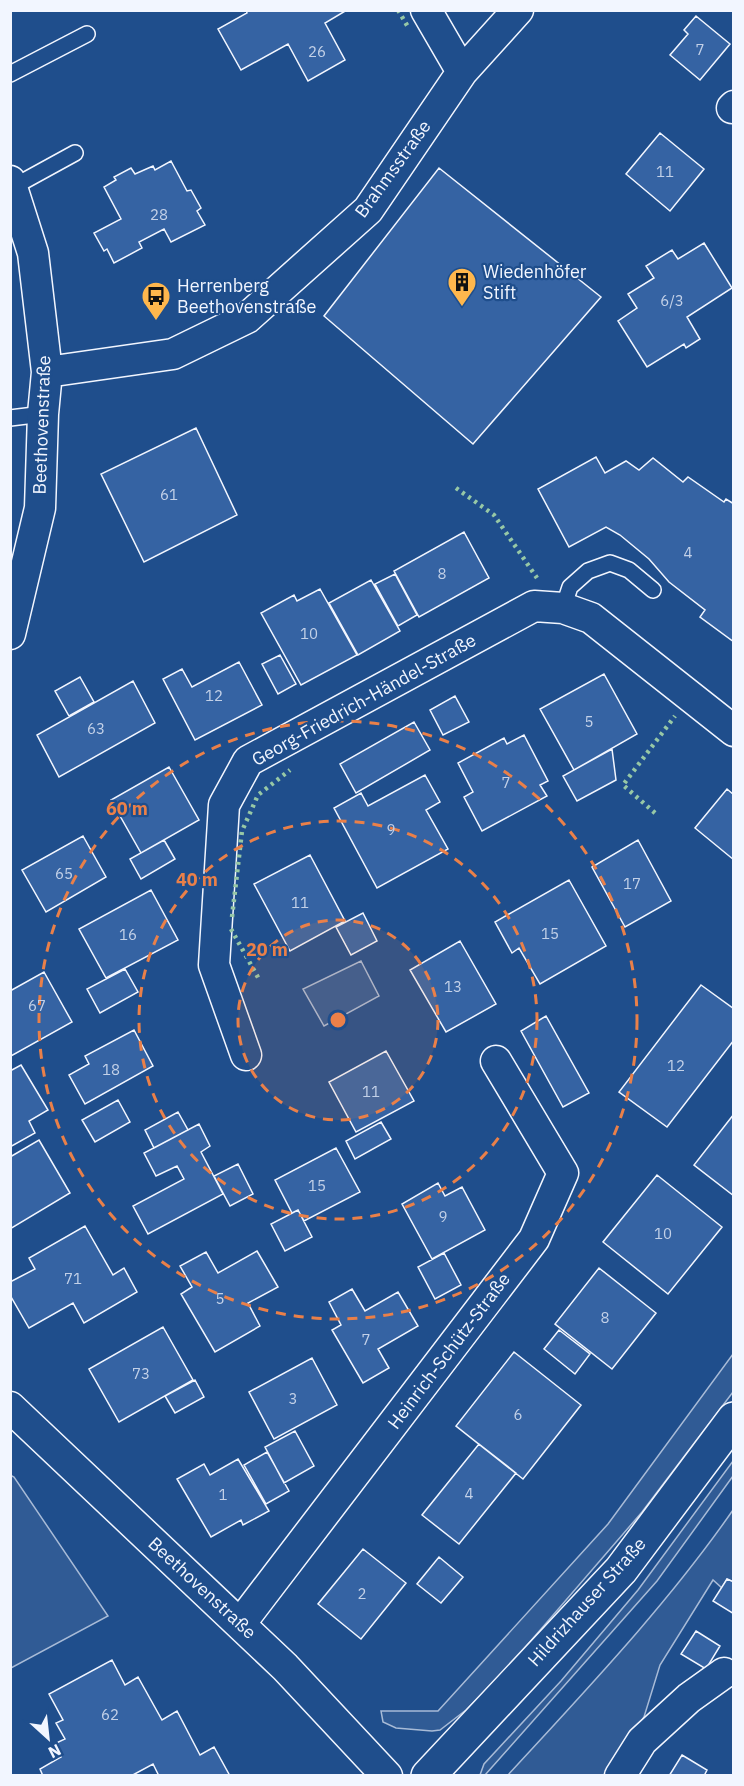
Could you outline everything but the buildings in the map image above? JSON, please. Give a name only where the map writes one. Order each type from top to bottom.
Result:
[{"type":"main road","name":"Hildrizhauser Straße","points":[[428,1776],[621,1570],[734,1419]]},
{"type":"street","points":[[426,10],[462,72]]},
{"type":"street","name":"Brahmsstraße","points":[[47,372],[172,354],[247,318],[368,210],[462,72],[518,10]]},
{"type":"street","name":"Beethovenstraße","points":[[10,634],[40,508],[43,414],[47,372],[33,252],[12,184]]},
{"type":"street","name":"Georg-Friedrich-Händel-Straße","points":[[246,1055],[214,965],[224,805],[248,761],[534,606],[563,608],[591,618],[734,731]]},
{"type":"street","name":"Heinrich-Schütz-Straße","points":[[240,1624],[534,1239],[563,1173],[496,1061]]},
{"type":"street","name":"Beethovenstraße","points":[[10,1407],[285,1667],[387,1776]]},
{"type":"street","points":[[620,1776],[642,1741],[689,1698],[724,1673]]},
{"type":"lane","points":[[10,74],[87,34]]},
{"type":"lane","points":[[12,184],[75,153]]},
{"type":"lane","points":[[10,418],[43,414]]},
{"type":"lane","points":[[563,608],[570,587],[588,571],[610,563],[629,570],[654,590]]},
{"type":"shaded area","points":[[361,961],[379,996],[324,1026],[303,989]]},
{"type":"shaded area","points":[[733,1354],[733,1392],[642,1512],[510,1665],[466,1710],[440,1730],[396,1728],[383,1722],[381,1711],[438,1711],[608,1524]]},
{"type":"shaded area","points":[[733,1461],[733,1476],[657,1581],[485,1775],[480,1775],[484,1764],[561,1681],[638,1590]]},
{"type":"shaded area","points":[[10,1475],[14,1477],[108,1616],[11,1668]]},
{"type":"shaded area","points":[[733,1510],[733,1582],[727,1579],[722,1588],[713,1580],[660,1665],[644,1717],[608,1775],[507,1776],[653,1613],[681,1580]]},
{"type":"hedge","points":[[398,10],[408,27]]},
{"type":"hedge","points":[[456,488],[494,515],[537,578]]},
{"type":"hedge","points":[[655,813],[623,785],[675,716]]},
{"type":"hedge","points":[[232,917],[242,831],[258,795],[290,770]]},
{"type":"hedge","points":[[231,929],[260,981]]},
{"type":"place","name":"Wiedenhöfer Stift","points":[[462,308]]},
{"type":"place","name":"Herrenberg Beethovenstraße","points":[[156,322]]}]
